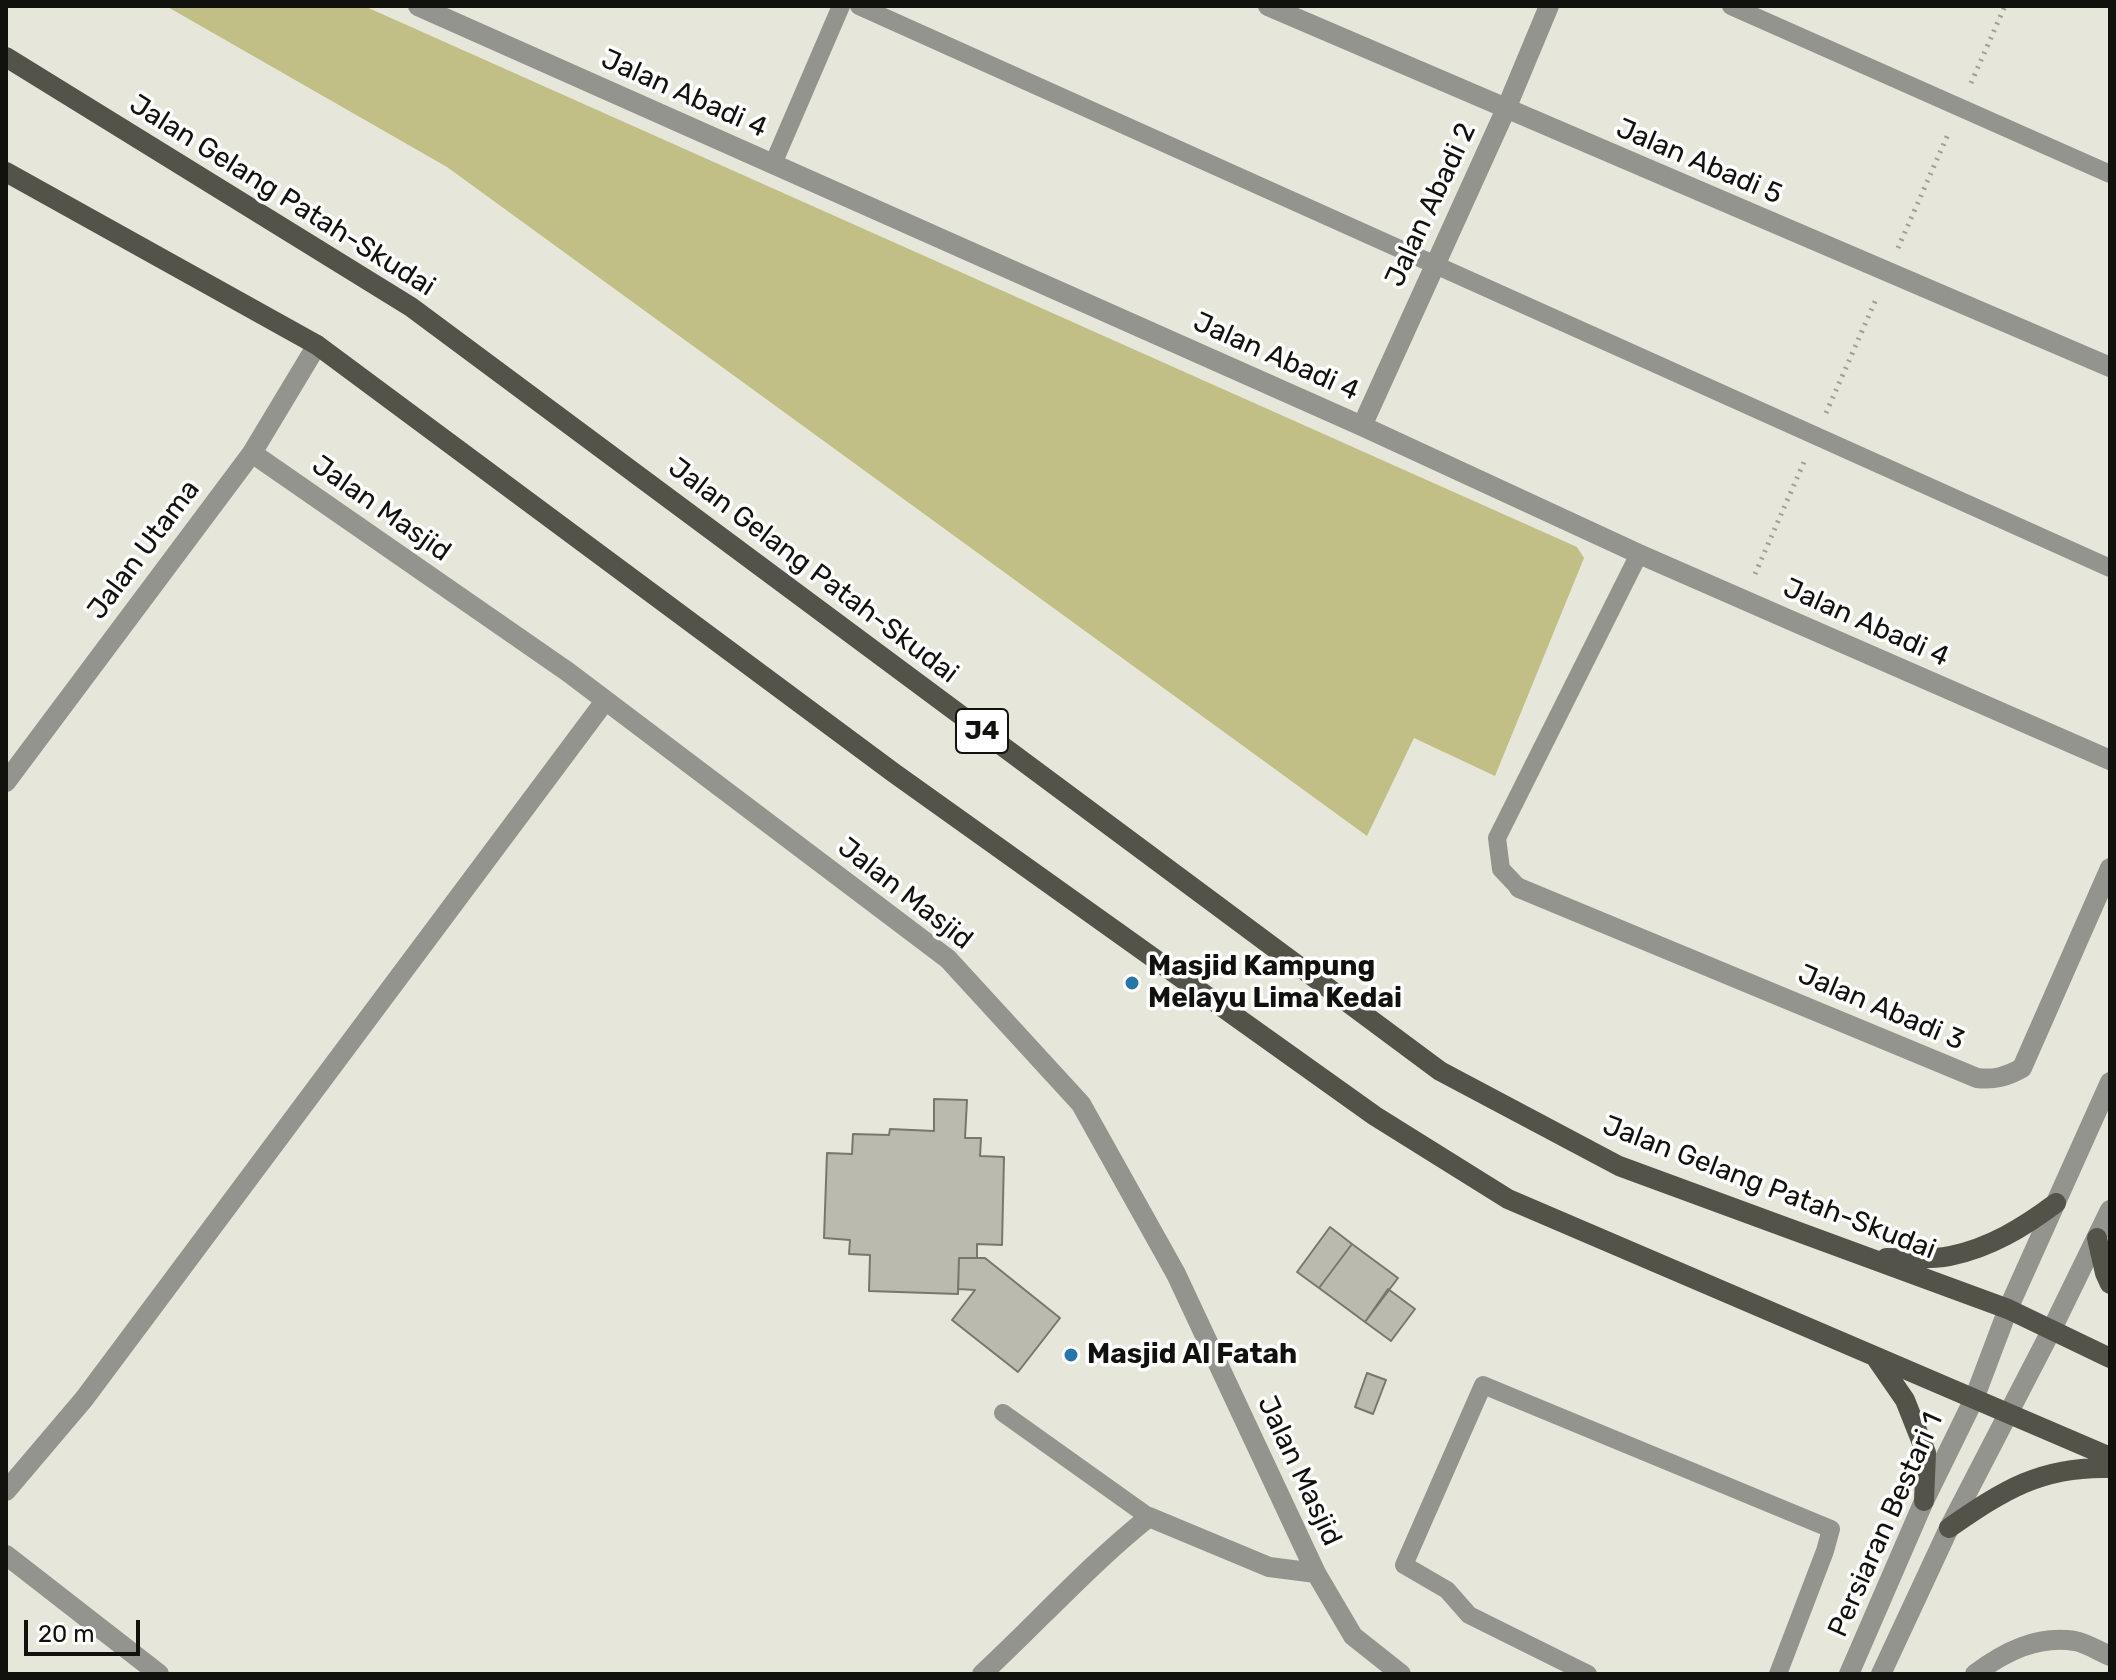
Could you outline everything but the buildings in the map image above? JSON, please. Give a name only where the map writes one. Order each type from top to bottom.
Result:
[{"type":"main road","name":"Jalan Gelang Patah-Skudai","points":[[6,57],[411,307],[1440,1071],[1619,1166],[2008,1309],[2110,1358]]},
{"type":"main road","points":[[6,172],[317,345],[894,773],[1375,1116],[1508,1199],[2110,1457]]},
{"type":"main road","points":[[1874,1258],[1947,1257],[1977,1248],[2022,1228],[2056,1203]]},
{"type":"main road","points":[[2097,1238],[2110,1284]]},
{"type":"main road","points":[[1874,1355],[1893,1381],[1915,1421],[1926,1453],[1924,1501]]},
{"type":"main road","points":[[1949,1528],[1992,1498],[2026,1482],[2053,1472],[2110,1468]]},
{"type":"street","name":"Jalan Abadi 4","points":[[418,6],[1362,426],[1639,554],[2110,760]]},
{"type":"street","name":"Jalan Abadi 5","points":[[1268,6],[2110,367]]},
{"type":"street","name":"Jalan Abadi 2","points":[[1362,426],[1506,109],[1549,6]]},
{"type":"street","name":"Jalan Utama","points":[[6,782],[252,453],[317,345]]},
{"type":"street","name":"Jalan Masjid","points":[[252,453],[605,701],[948,959],[1081,1104],[1176,1274],[1316,1573],[1353,1636],[1401,1674]]},
{"type":"street","points":[[6,1491],[84,1399],[605,701]]},
{"type":"street","name":"Jalan Abadi 3","points":[[1519,888],[1977,1078],[1990,1080],[2022,1068],[2110,868]]},
{"type":"street","name":"Persiaran Bestari 1","points":[[1849,1674],[1924,1501],[1974,1399],[2008,1309],[2110,1082]]},
{"type":"street","name":"Persiaran Bestari 1","points":[[1881,1674],[1949,1528],[2011,1413],[2110,1210]]},
{"type":"street","points":[[982,1674],[1105,1552],[1149,1517],[1269,1567],[1316,1573]]},
{"type":"street","points":[[6,1555],[159,1674]]},
{"type":"street","points":[[1975,1674],[1999,1655],[2032,1642],[2076,1641],[2110,1656]]},
{"type":"lane","points":[[773,164],[841,6]]},
{"type":"lane","points":[[859,6],[2110,568]]},
{"type":"lane","points":[[1731,6],[2110,174]]},
{"type":"lane","points":[[1519,888],[1501,869],[1497,838],[1639,554]]},
{"type":"lane","points":[[1588,1674],[1469,1615],[1447,1590],[1404,1565],[1483,1385],[1831,1529],[1778,1674]]},
{"type":"lane","points":[[1003,1413],[1149,1517]]},
{"type":"path","points":[[1743,600],[2005,6]]},
{"type":"shaded area","points":[[166,6],[364,6],[1577,547],[1584,558],[1495,776],[1414,738],[1367,836],[447,167]]},
{"type":"place","name":"Masjid Kampung Melayu Lima Kedai","points":[[1132,983]]},
{"type":"place","name":"Masjid Al Fatah","points":[[1071,1355]]}]
